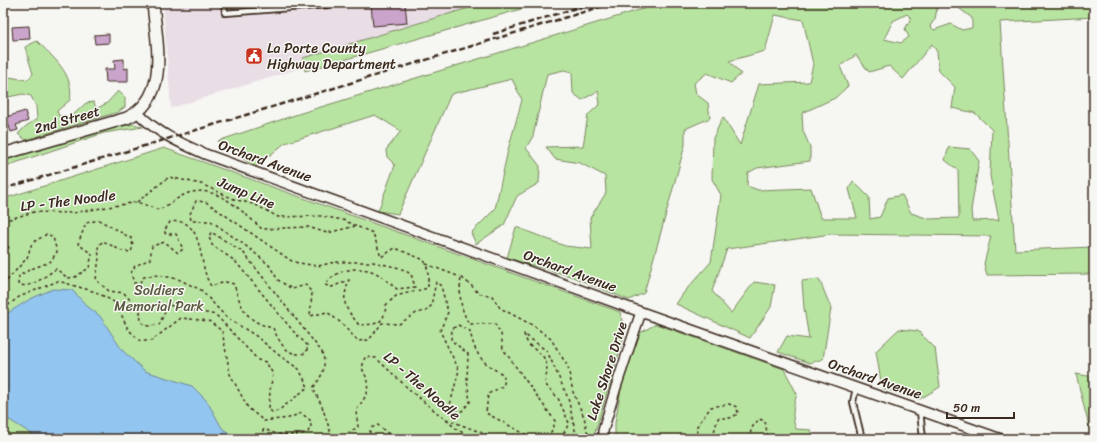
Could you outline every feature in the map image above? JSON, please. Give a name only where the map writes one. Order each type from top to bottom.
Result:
[{"type":"street","points":[[138,113],[152,96],[158,73],[153,3]]},
{"type":"street","name":"2nd Street","points":[[3,154],[127,118],[138,113]]},
{"type":"street","name":"Orchard Avenue","points":[[138,113],[150,126],[163,135],[205,154],[641,312],[920,409],[1001,439]]},
{"type":"street","name":"Lake Shore Drive","points":[[603,439],[603,431],[616,387],[641,312]]},
{"type":"lane","points":[[224,3],[225,13],[328,5],[328,3]]},
{"type":"lane","points":[[856,387],[853,402],[862,439]]},
{"type":"lane","points":[[920,409],[924,439]]},
{"type":"path","name":"Jump Line","points":[[137,202],[169,177],[201,184],[234,199],[256,205],[278,217],[322,216],[343,220],[356,226]]},
{"type":"path","name":"LP - The Noodle","points":[[3,221],[34,212],[73,213],[137,202],[159,210],[191,192],[204,191],[215,193],[241,211],[262,229],[308,227],[326,233],[356,226]]},
{"type":"path","name":"LP - The Noodle","points":[[426,264],[428,270],[428,288],[396,296],[386,305],[385,317],[378,324],[359,325],[347,310],[343,298],[349,280],[332,287],[325,285],[329,278],[342,272],[360,268],[377,273],[397,289],[416,287],[411,274],[400,268],[373,262],[336,262],[318,266],[293,262],[206,202],[196,202],[190,214],[191,221],[210,221],[250,249],[268,265],[278,280],[292,289],[306,285],[312,293],[310,316],[327,312],[340,322],[358,341],[369,340],[382,323],[399,324],[418,312],[425,312],[431,306],[436,282],[441,286],[448,312],[440,331],[459,370],[450,404],[454,410],[462,411],[470,402],[467,380],[468,354],[452,340],[452,329],[458,325],[470,331],[474,350],[491,368],[503,374],[506,380],[503,386],[488,394],[486,413],[534,439],[548,436],[553,429],[555,421],[503,349],[501,334],[495,324],[469,324],[463,312],[459,294],[461,277]]},
{"type":"path","name":"LP - The Noodle","points":[[3,285],[27,258],[32,243],[47,234],[54,237],[58,252],[50,262],[31,269],[19,276],[18,284],[23,286],[29,285],[56,269],[68,278],[75,277],[89,268],[92,254],[78,244],[86,223],[99,220],[113,226],[131,238],[133,246],[131,252],[122,251],[103,241],[98,246],[99,258],[96,280],[109,291],[124,293],[140,311],[141,322],[148,326],[158,325],[168,305],[216,315],[258,360],[266,362],[273,374],[269,409],[272,412],[278,410],[308,387],[299,369],[280,356],[256,336],[226,317],[201,290],[178,279],[158,275],[144,277],[140,282],[134,283],[131,273],[135,266],[150,259],[152,246],[165,242],[178,253],[183,249],[176,234],[166,234],[164,231],[170,222],[177,220],[187,223],[196,233],[206,275],[211,286],[226,282],[234,284],[244,312],[262,325],[273,328],[286,350],[297,355],[306,354],[308,346],[294,332],[235,261],[212,245],[209,237],[211,232],[242,252],[322,352],[325,363],[323,374],[313,388],[322,406],[331,434],[340,438],[358,427],[356,411],[367,394],[368,381],[362,368],[364,357],[376,358],[412,392],[458,430],[475,439],[492,436]]},
{"type":"path","points":[[356,226],[373,233],[381,257],[395,248],[424,260],[426,264],[461,277],[478,293],[492,296],[500,308],[534,326],[551,339],[568,367],[572,392],[584,417],[589,439]]},
{"type":"path","points":[[3,242],[9,248],[3,259]]},
{"type":"path","points":[[3,309],[19,297],[58,281],[96,292],[116,303],[128,329],[140,341],[151,341],[181,318],[210,321],[222,331],[230,374],[248,408],[264,421],[289,418],[301,414],[310,420],[311,426],[308,432],[297,435],[281,436],[264,429],[260,439]]},
{"type":"path","points":[[561,439],[568,423],[558,398],[545,384],[547,369],[545,358],[527,342],[524,334],[547,351],[568,398],[577,439]]},
{"type":"path","points":[[697,439],[697,426],[711,407],[729,404],[737,407],[738,414],[730,418],[718,418],[712,439]]},
{"type":"path","points":[[444,419],[498,439]]},
{"type":"path","points":[[748,439],[753,426],[759,419],[765,421],[768,439]]},
{"type":"path","points":[[368,439],[371,428],[378,425],[391,436],[408,439]]},
{"type":"shaded area","name":"La Porte County Highway Department","points":[[163,3],[512,3],[171,108]]},
{"type":"green space","points":[[485,3],[542,3],[305,71],[303,58]]},
{"type":"green space","points":[[662,3],[938,3],[935,19],[930,26],[934,30],[951,24],[962,30],[972,28],[972,18],[952,3],[1094,3],[1094,17],[1000,22],[1015,250],[1094,247],[1094,274],[987,275],[984,264],[991,236],[831,234],[727,249],[712,291],[731,313],[754,282],[775,285],[771,307],[750,338],[676,304],[685,291],[711,262],[721,195],[712,179],[713,138],[723,117],[740,145],[759,84],[809,82],[813,64],[803,20],[775,15],[765,51],[729,61],[741,74],[731,83],[707,73],[694,83],[696,94],[708,103],[710,118],[685,129],[685,145],[644,293],[629,300],[570,276],[507,258],[516,227],[565,246],[592,249],[590,218],[606,193],[605,176],[580,163],[555,159],[546,147],[583,146],[588,115],[600,104],[598,91],[582,100],[573,93],[572,72],[564,70],[547,74],[533,136],[526,148],[540,166],[539,183],[517,196],[504,225],[476,244],[471,233],[495,209],[508,150],[522,100],[512,79],[451,94],[398,214],[378,211],[395,165],[387,157],[386,150],[401,131],[375,115],[285,143],[255,167],[218,141],[298,114]],"holes":[[[907,14],[911,18],[905,29],[909,37],[901,43],[884,39],[893,21]],[[932,44],[937,52],[939,71],[955,87],[952,108],[975,113],[992,130],[990,176],[999,220],[972,221],[971,210],[979,161],[970,149],[949,147],[945,160],[958,170],[959,218],[929,219],[911,213],[902,195],[888,198],[880,217],[870,219],[869,197],[853,181],[849,189],[857,218],[821,218],[811,188],[758,190],[747,186],[748,173],[757,168],[810,161],[810,147],[803,131],[802,113],[835,98],[848,86],[840,66],[856,55],[869,72],[889,66],[903,79]]]},
{"type":"green space","points":[[37,41],[56,60],[69,82],[71,91],[70,100],[57,111],[59,116],[72,116],[86,103],[94,102],[96,109],[107,103],[118,91],[125,97],[125,107],[118,112],[26,140],[18,134],[26,126],[37,119],[36,106],[31,96],[23,94],[3,98],[3,76],[27,80],[33,74],[25,47]]},
{"type":"green space","points":[[134,124],[143,127],[104,133],[3,167],[3,159],[105,129]]},
{"type":"green space","name":"Soldiers Memorial Park","points":[[164,148],[620,312],[625,333],[593,439],[3,439],[3,199]]},
{"type":"green space","points":[[819,279],[831,308],[823,359],[810,363],[778,352],[787,336],[809,339],[804,308],[802,281]]},
{"type":"green space","points":[[656,324],[784,369],[797,394],[793,412],[793,420],[796,429],[811,430],[813,435],[811,439],[615,439],[615,423],[624,372],[640,333]]},
{"type":"green space","points":[[899,329],[918,331],[935,348],[940,387],[920,399],[882,388],[876,351]]},
{"type":"green space","points":[[1076,374],[1094,377],[1094,439],[1092,439]]},
{"type":"water","points":[[53,289],[72,290],[87,306],[100,316],[122,350],[145,371],[192,386],[207,401],[222,428],[237,439],[40,439],[3,416],[3,316],[30,299]]},
{"type":"building","points":[[371,3],[405,3],[407,23],[373,26]]},
{"type":"building","points":[[29,26],[30,39],[13,40],[12,27]]},
{"type":"building","points":[[109,34],[109,43],[95,44],[94,35]]},
{"type":"building","points":[[124,59],[124,69],[128,68],[128,82],[106,82],[105,69],[115,69],[114,60]]},
{"type":"building","points":[[25,111],[28,121],[16,125],[18,130],[11,132],[6,117]]},
{"type":"railway","points":[[493,34],[592,3]]},
{"type":"railway","points":[[3,189],[613,3]]},
{"type":"place","name":"La Porte County Highway Department","points":[[254,56]]}]
